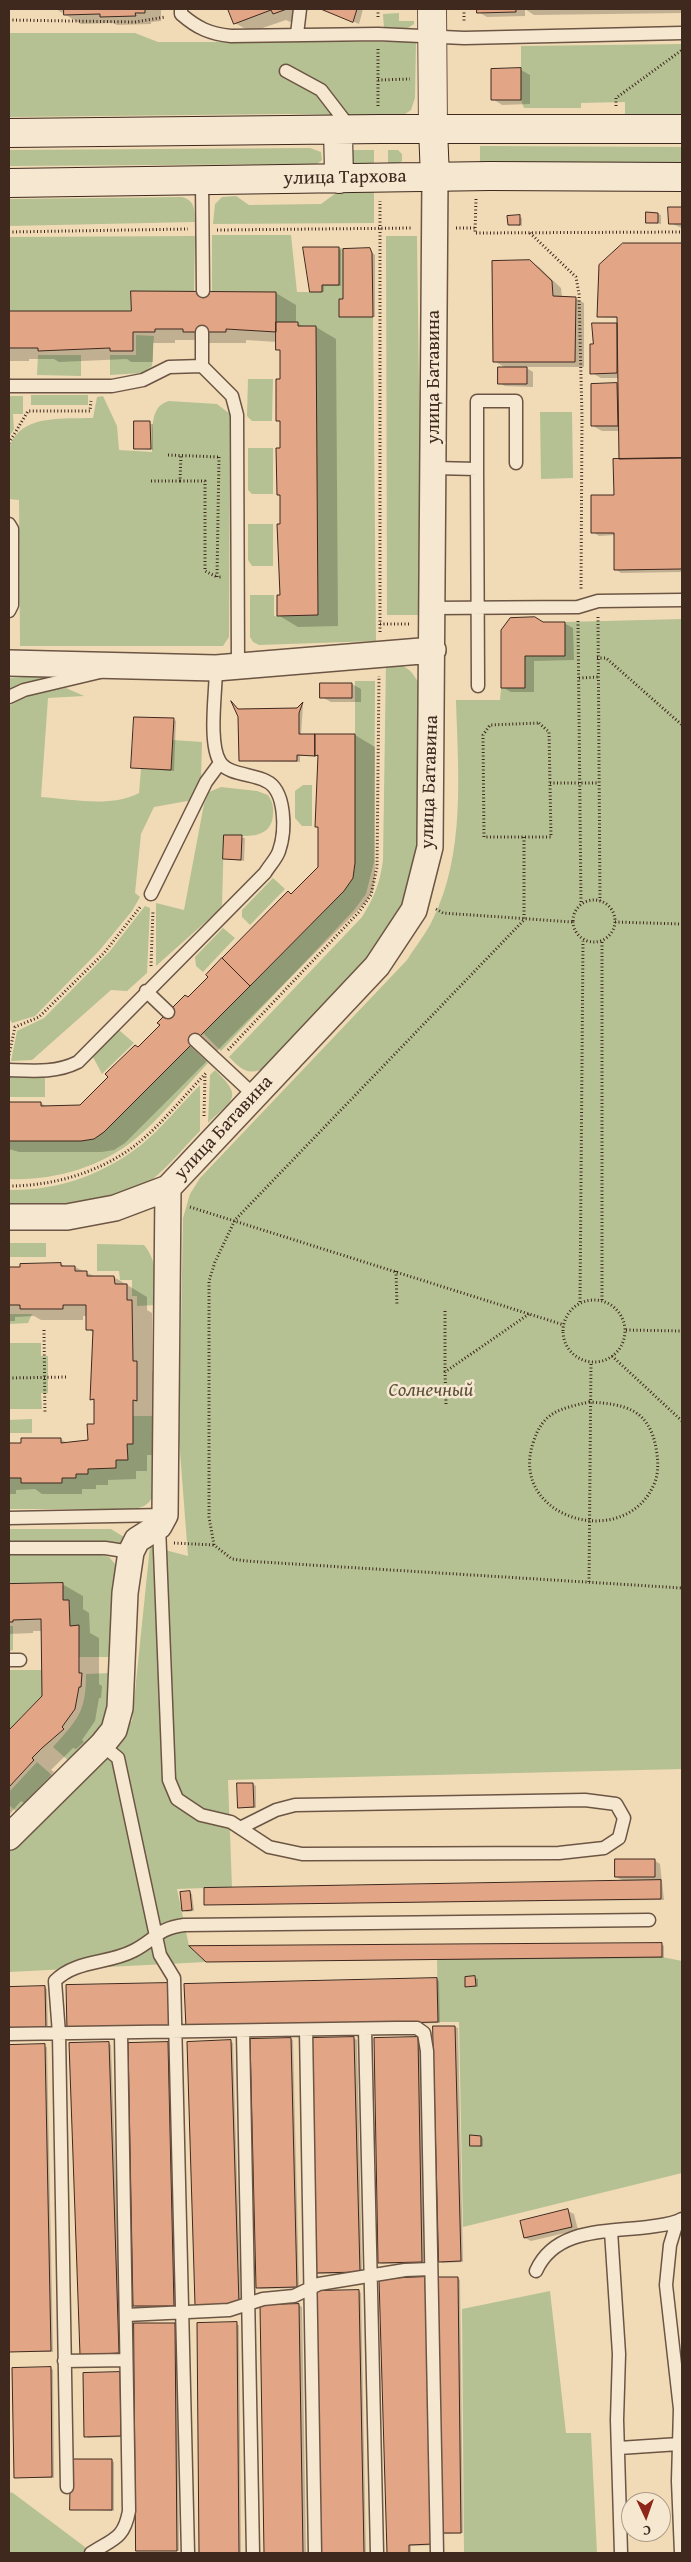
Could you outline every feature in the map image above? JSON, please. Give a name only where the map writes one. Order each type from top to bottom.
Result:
[{"type":"main road","points":[[432,9],[435,177]]},
{"type":"main road","points":[[338,179],[344,129]]},
{"type":"main road","points":[[9,133],[344,129],[682,129]]},
{"type":"main road","name":"улица Тархова","points":[[9,182],[435,177],[682,177]]},
{"type":"street","name":"улица Батавина","points":[[9,1217],[67,1217],[115,1208],[168,1188],[377,966],[414,910],[430,848],[435,177]]},
{"type":"street","points":[[9,663],[227,667],[432,650]]},
{"type":"street","points":[[9,1837],[102,1745],[114,1730],[120,1708],[125,1593],[131,1552],[137,1540],[161,1528],[168,1188]]},
{"type":"lane","points":[[181,9],[181,14],[193,24],[212,34],[231,36],[378,34],[464,38],[682,33]]},
{"type":"lane","points":[[297,34],[300,9]]},
{"type":"lane","points":[[286,70],[321,90],[344,129]]},
{"type":"lane","points":[[202,180],[203,291]]},
{"type":"lane","points":[[9,1070],[42,1072],[63,1070],[78,1062],[148,989],[265,873],[279,851],[283,819],[281,800],[276,787],[266,780],[226,768],[220,762],[214,745],[227,667],[237,458],[236,414],[232,396],[202,366],[202,332]]},
{"type":"lane","points":[[9,386],[112,386],[143,380],[169,367],[202,366]]},
{"type":"lane","points":[[478,686],[477,401],[516,401],[516,463]]},
{"type":"lane","points":[[434,468],[477,469]]},
{"type":"lane","points":[[9,524],[12,529],[12,605],[9,612]]},
{"type":"lane","points":[[433,608],[578,607],[598,601],[682,600]]},
{"type":"lane","points":[[9,698],[24,690],[92,675],[124,664]]},
{"type":"lane","points":[[151,894],[206,782],[220,762]]},
{"type":"lane","points":[[148,989],[168,1012]]},
{"type":"lane","points":[[195,1040],[255,1096]]},
{"type":"lane","points":[[9,1518],[161,1528],[169,1780],[177,1799],[201,1815],[231,1822],[240,1828],[269,1847],[302,1854],[559,1853],[604,1848],[618,1838],[624,1818],[616,1804],[586,1800],[295,1805],[276,1810],[240,1828]]},
{"type":"lane","points":[[9,1548],[105,1548],[131,1552]]},
{"type":"lane","points":[[102,1745],[118,1758],[123,1774],[160,1955],[174,1978],[188,2553]]},
{"type":"lane","points":[[67,2487],[58,2034],[55,1981],[65,1972],[132,1951],[167,1927],[184,1925],[649,1920]]},
{"type":"lane","points":[[9,2034],[175,2034],[416,2028],[424,2033],[427,2051],[437,2553]]},
{"type":"lane","points":[[364,2029],[377,2553]]},
{"type":"lane","points":[[306,2030],[315,2553]]},
{"type":"lane","points":[[243,2032],[253,2553]]},
{"type":"lane","points":[[90,2553],[118,2537],[126,2527],[129,2511],[121,2034]]},
{"type":"lane","points":[[536,2271],[539,2264],[558,2243],[580,2235],[680,2221]]},
{"type":"lane","points":[[680,2221],[670,2245],[666,2285],[677,2368],[680,2409],[678,2481],[681,2553]]},
{"type":"lane","points":[[611,2231],[619,2354],[621,2553]]},
{"type":"lane","points":[[126,2315],[229,2310],[264,2298],[294,2296],[319,2284],[405,2270],[431,2269]]},
{"type":"lane","points":[[64,2361],[126,2360]]},
{"type":"lane","points":[[619,2448],[679,2444]]},
{"type":"path","points":[[378,9],[379,112]]},
{"type":"path","points":[[464,9],[464,38]]},
{"type":"path","points":[[9,20],[101,22],[148,20]]},
{"type":"path","points":[[616,112],[616,98],[682,50]]},
{"type":"path","points":[[9,1186],[74,1177],[109,1162],[138,1144],[359,912],[371,895],[377,867],[380,624],[380,192]]},
{"type":"path","points":[[476,195],[475,233],[682,232]]},
{"type":"path","points":[[380,228],[422,228]]},
{"type":"path","points":[[448,228],[475,228]]},
{"type":"path","points":[[530,232],[576,277],[580,294],[582,580],[578,607],[578,678],[581,903]]},
{"type":"path","points":[[9,443],[28,411],[90,411],[93,386]]},
{"type":"path","points":[[168,455],[237,458]]},
{"type":"path","points":[[180,481],[181,455]]},
{"type":"path","points":[[151,481],[205,481],[205,571],[217,577]]},
{"type":"path","points":[[598,601],[600,901]]},
{"type":"path","points":[[380,624],[412,624]]},
{"type":"path","points":[[598,658],[606,658],[682,725]]},
{"type":"path","points":[[578,678],[598,676]]},
{"type":"path","points":[[539,723],[545,726],[549,732],[550,783],[551,837],[484,837],[483,736],[490,724],[539,723]]},
{"type":"path","points":[[550,783],[599,783]]},
{"type":"path","points":[[214,1545],[209,1517],[209,1281],[215,1262],[235,1220],[524,920],[524,837]]},
{"type":"path","points":[[148,989],[153,915],[151,894]]},
{"type":"path","points":[[9,1055],[15,1027],[39,1017],[104,953],[151,894]]},
{"type":"path","points":[[418,895],[443,913],[573,922]]},
{"type":"path","points":[[580,1302],[583,940],[576,932],[573,922],[576,910],[581,903],[590,900],[600,901],[612,910],[615,922],[612,933],[602,942],[583,940]]},
{"type":"path","points":[[615,922],[682,924]]},
{"type":"path","points":[[602,942],[602,1300]]},
{"type":"path","points":[[168,1188],[186,1206],[564,1325]]},
{"type":"path","points":[[396,1271],[397,1306]]},
{"type":"path","points":[[602,1300],[616,1308],[621,1314],[626,1330],[622,1345],[612,1356],[604,1361],[591,1362],[577,1357],[570,1350],[563,1334],[564,1325],[571,1310],[580,1302],[602,1300]]},
{"type":"path","points":[[445,1311],[446,1404]]},
{"type":"path","points":[[445,1372],[529,1314]]},
{"type":"path","points":[[44,1330],[45,1414]]},
{"type":"path","points":[[626,1330],[682,1331]]},
{"type":"path","points":[[612,1356],[682,1421]]},
{"type":"path","points":[[588,1582],[591,1362]]},
{"type":"path","points":[[9,1378],[68,1377]]},
{"type":"path","points":[[590,1402],[618,1404],[640,1415],[654,1436],[658,1460],[656,1479],[650,1492],[639,1505],[619,1518],[589,1521],[570,1518],[549,1504],[534,1486],[529,1455],[536,1434],[550,1414],[590,1402]]},
{"type":"path","points":[[161,1528],[214,1545],[232,1559],[246,1561],[682,1588]]},
{"type":"green space","points":[[399,13],[399,21],[414,21],[414,24],[408,28],[384,29],[383,14]]},
{"type":"green space","points":[[9,33],[135,33],[158,42],[416,42],[415,98],[411,110],[402,116],[287,114],[9,117]]},
{"type":"green space","points":[[682,44],[682,114],[625,114],[625,102],[581,103],[581,108],[524,108],[521,100],[521,46]]},
{"type":"green space","points":[[480,146],[682,147],[682,164],[480,164]]},
{"type":"green space","points":[[310,148],[321,152],[322,160],[317,164],[9,166],[9,150]]},
{"type":"green space","points":[[348,150],[374,150],[374,165],[350,165]]},
{"type":"green space","points":[[388,150],[398,150],[402,154],[402,161],[398,164],[388,165]]},
{"type":"green space","points":[[374,192],[374,223],[213,224],[215,204],[222,197],[236,196],[249,205],[321,204],[336,193]]},
{"type":"green space","points":[[182,197],[192,204],[195,222],[9,226],[9,199]]},
{"type":"green space","points":[[212,235],[291,235],[297,292],[322,292],[322,285],[339,285],[339,247],[343,249],[343,299],[373,317],[376,641],[259,645],[253,642],[250,637],[250,595],[274,595],[274,616],[318,615],[316,326],[298,326],[297,322],[276,322],[276,292],[212,292]]},
{"type":"green space","points":[[195,236],[194,291],[131,291],[131,311],[9,311],[9,237]]},
{"type":"green space","points":[[386,236],[417,236],[422,615],[387,615]]},
{"type":"green space","points":[[136,335],[154,336],[152,366],[143,373],[110,375],[110,355],[136,355]]},
{"type":"green space","points":[[38,355],[81,355],[81,376],[37,375]]},
{"type":"green space","points":[[248,379],[273,379],[272,421],[252,421],[247,416]]},
{"type":"green space","points":[[31,395],[88,395],[88,405],[31,405]]},
{"type":"green space","points":[[9,396],[23,396],[23,414],[13,414],[14,429],[9,437]]},
{"type":"green space","points":[[103,396],[117,426],[119,450],[152,452],[152,429],[155,415],[162,404],[169,401],[217,404],[230,414],[229,637],[223,646],[20,646],[19,500],[9,499],[7,466],[9,449],[14,437],[22,429],[32,424],[44,420],[93,418],[97,397]]},
{"type":"green space","points":[[540,412],[572,412],[573,478],[541,479]]},
{"type":"green space","points":[[248,448],[273,448],[273,494],[252,494],[248,490]]},
{"type":"green space","points":[[248,524],[273,524],[273,566],[252,566],[248,560]]},
{"type":"green space","name":"Солнечный","points":[[682,619],[682,1769],[228,1780],[232,1887],[177,1889],[189,1946],[206,1962],[9,1972],[9,1844],[132,1721],[150,1546],[188,1556],[179,1439],[183,1218],[190,1194],[200,1178],[407,960],[432,921],[443,895],[455,841],[458,812],[456,700],[500,700],[501,688],[525,688],[525,656],[565,656],[565,622]]},
{"type":"green space","points":[[386,662],[405,667],[418,682],[418,832],[414,861],[403,904],[367,959],[268,1067],[261,1070],[246,1071],[229,1057],[362,917],[376,890],[383,860]]},
{"type":"green space","points":[[71,674],[9,691],[9,678]]},
{"type":"green space","points":[[355,681],[375,681],[374,862],[366,894],[354,910],[221,1051],[203,1033],[344,891],[353,878],[355,863]]},
{"type":"green space","points":[[66,688],[84,696],[48,698],[41,797],[78,801],[104,801],[128,798],[139,793],[141,769],[171,770],[173,740],[202,742],[201,779],[193,800],[154,807],[141,834],[135,893],[140,897],[132,911],[99,951],[35,1016],[12,1023],[9,1018],[9,706],[28,693]]},
{"type":"green space","points":[[303,785],[312,785],[312,826],[302,826],[295,818],[295,791]]},
{"type":"green space","points":[[221,787],[257,791],[268,795],[273,806],[271,823],[268,829],[255,835],[224,835],[222,905],[219,910],[156,966],[156,903],[184,910],[204,804],[209,792]]},
{"type":"green space","points":[[273,878],[285,889],[250,925],[242,917],[242,910]]},
{"type":"green space","points":[[145,906],[150,908],[147,973],[127,991],[111,990],[32,1060],[11,1061],[17,1031],[44,1018],[110,951]]},
{"type":"green space","points":[[223,928],[235,938],[203,972],[196,966],[195,957]]},
{"type":"green space","points":[[119,1030],[134,1043],[102,1074],[93,1057]]},
{"type":"green space","points":[[190,1046],[208,1063],[163,1113],[134,1140],[106,1158],[74,1171],[42,1178],[9,1179],[9,1141],[81,1141]]},
{"type":"green space","points":[[215,1070],[230,1087],[232,1098],[224,1109],[208,1123],[210,1075]]},
{"type":"green space","points":[[9,1077],[45,1077],[45,1097],[9,1097]]},
{"type":"green space","points":[[200,1085],[200,1131],[160,1173],[139,1188],[104,1201],[85,1205],[9,1211],[9,1190],[27,1190],[61,1184],[95,1173],[126,1156],[156,1131]]},
{"type":"green space","points":[[10,1243],[46,1243],[46,1257],[10,1257]]},
{"type":"green space","points":[[97,1244],[144,1245],[149,1252],[154,1266],[156,1305],[137,1306],[137,1296],[132,1296],[132,1280],[120,1280],[119,1271],[97,1271]]},
{"type":"green space","points":[[9,1314],[32,1314],[28,1323],[9,1324]]},
{"type":"green space","points":[[9,1343],[41,1343],[41,1356],[48,1356],[48,1393],[41,1393],[42,1409],[9,1409]]},
{"type":"green space","points":[[133,1416],[154,1416],[154,1483],[151,1499],[147,1504],[140,1508],[131,1509],[9,1509],[9,1478],[21,1478],[21,1483],[62,1483],[62,1478],[76,1478],[76,1474],[88,1474],[88,1469],[116,1468],[116,1460],[127,1460],[127,1444],[133,1444]]},
{"type":"green space","points":[[32,1419],[32,1433],[9,1433],[9,1420]]},
{"type":"green space","points":[[9,1529],[111,1529],[124,1537],[124,1541],[120,1545],[9,1543]]},
{"type":"green space","points":[[97,1554],[109,1557],[116,1565],[112,1587],[112,1657],[79,1657],[79,1626],[70,1626],[69,1600],[63,1600],[62,1583],[9,1584],[9,1555]]},
{"type":"green space","points":[[9,1626],[13,1626],[13,1650],[9,1651]]},
{"type":"green space","points":[[9,1670],[42,1670],[42,1696],[9,1730]]},
{"type":"green space","points":[[111,1673],[109,1719],[71,1763],[53,1747],[79,1714],[86,1687],[86,1674]]},
{"type":"green space","points":[[37,1762],[54,1777],[19,1814],[9,1805],[9,1792]]},
{"type":"green space","points":[[662,1957],[682,1961],[682,2173],[463,2227],[459,2022],[438,2022],[437,1958]]},
{"type":"green space","points":[[550,2291],[566,2433],[591,2433],[597,2553],[464,2553],[462,2309]]},
{"type":"green space","points":[[9,2492],[13,2493],[93,2553],[9,2553]]},
{"type":"building","points":[[64,9],[145,9],[145,13],[135,13],[136,16],[100,17],[100,14],[64,15]]},
{"type":"building","points":[[228,9],[287,9],[273,14],[271,10],[234,24]]},
{"type":"building","points":[[321,9],[357,9],[353,22]]},
{"type":"building","points":[[477,9],[516,9],[516,12],[477,13]]},
{"type":"building","points":[[521,68],[521,100],[491,100],[491,69]]},
{"type":"building","points":[[668,207],[682,207],[682,224],[669,224]]},
{"type":"building","points":[[646,212],[658,213],[658,223],[646,223]]},
{"type":"building","points":[[520,215],[520,225],[508,225],[507,216]]},
{"type":"building","points":[[623,243],[682,243],[682,458],[619,459],[617,317],[597,317],[599,265]]},
{"type":"building","points":[[303,247],[339,247],[339,285],[322,285],[322,292],[310,292]]},
{"type":"building","points":[[370,248],[372,253],[373,317],[339,317],[339,299],[343,299],[343,249]]},
{"type":"building","points":[[530,260],[552,281],[553,296],[576,297],[575,362],[493,362],[492,261]]},
{"type":"building","points":[[131,291],[276,292],[276,332],[226,329],[226,332],[183,332],[183,329],[155,329],[155,332],[133,332],[133,351],[110,351],[110,348],[38,351],[38,348],[9,348],[9,311],[131,311]]},
{"type":"building","points":[[276,322],[298,322],[298,326],[316,326],[318,615],[277,616],[277,595],[280,595],[277,524],[280,524],[280,495],[277,495],[276,448],[280,448],[280,421],[276,421],[276,379],[280,379],[280,350],[276,350]]},
{"type":"building","points":[[592,323],[617,323],[617,373],[590,374],[590,344],[593,344]]},
{"type":"building","points":[[498,367],[527,367],[527,384],[498,384]]},
{"type":"building","points":[[617,383],[618,426],[591,426],[591,384]]},
{"type":"building","points":[[134,421],[150,421],[151,449],[134,449]]},
{"type":"building","points":[[682,458],[682,569],[614,570],[614,533],[591,533],[591,495],[614,495],[613,459]]},
{"type":"building","points":[[535,617],[543,622],[565,622],[565,656],[525,656],[525,688],[501,688],[501,630],[510,618]]},
{"type":"building","points":[[320,683],[352,683],[352,698],[320,698]]},
{"type":"building","points":[[231,701],[238,709],[297,708],[303,702],[299,713],[299,734],[315,734],[315,756],[297,755],[297,761],[239,761],[238,717]]},
{"type":"building","points":[[134,717],[174,718],[171,770],[131,768]]},
{"type":"building","points":[[315,734],[355,734],[355,863],[353,878],[344,891],[250,986],[222,958],[288,891],[291,894],[318,867],[318,827],[315,827],[318,755],[315,756]]},
{"type":"building","points":[[224,835],[242,835],[241,860],[223,859]]},
{"type":"building","points":[[222,958],[250,986],[104,1132],[94,1139],[81,1141],[9,1141],[9,1102],[41,1102],[41,1106],[80,1105],[108,1077],[105,1074],[135,1045],[138,1047],[160,1025],[157,1023],[185,995],[188,997],[208,977],[206,975]]},
{"type":"building","points":[[61,1263],[61,1266],[75,1266],[75,1271],[87,1271],[87,1276],[114,1276],[115,1284],[127,1284],[127,1300],[132,1300],[133,1361],[137,1361],[137,1401],[133,1400],[133,1444],[127,1444],[128,1460],[116,1460],[116,1468],[88,1469],[88,1474],[76,1474],[76,1478],[62,1478],[62,1483],[21,1483],[21,1478],[9,1478],[9,1443],[21,1443],[21,1438],[61,1438],[61,1443],[88,1440],[87,1424],[94,1424],[94,1399],[90,1400],[93,1330],[86,1330],[86,1305],[63,1305],[63,1309],[20,1309],[20,1305],[9,1305],[9,1267],[20,1267],[20,1264]]},
{"type":"building","points":[[63,1583],[63,1600],[69,1600],[70,1626],[79,1625],[79,1673],[82,1673],[81,1687],[79,1687],[75,1709],[62,1727],[64,1729],[32,1758],[34,1760],[9,1787],[9,1730],[42,1696],[41,1619],[13,1620],[13,1622],[9,1622],[9,1584]]},
{"type":"building","points":[[237,1783],[253,1783],[254,1807],[238,1808]]},
{"type":"building","points":[[615,1859],[655,1859],[655,1877],[615,1877]]},
{"type":"building","points":[[661,1880],[661,1899],[204,1905],[204,1888]]},
{"type":"building","points":[[190,1891],[192,1910],[182,1911],[180,1892]]},
{"type":"building","points":[[662,1943],[662,1957],[206,1962],[189,1946]]},
{"type":"building","points":[[475,1976],[476,1986],[465,1987],[465,1977]]},
{"type":"building","points":[[437,1978],[438,2022],[186,2028],[184,1984]]},
{"type":"building","points":[[168,1983],[169,2028],[67,2030],[66,1985]]},
{"type":"building","points":[[45,1986],[46,2030],[9,2031],[9,1987]]},
{"type":"building","points":[[433,2026],[455,2026],[461,2261],[439,2262]]},
{"type":"building","points":[[354,2037],[360,2272],[315,2273],[310,2038]]},
{"type":"building","points":[[418,2037],[422,2262],[378,2263],[374,2038]]},
{"type":"building","points":[[291,2038],[297,2287],[256,2288],[250,2039]]},
{"type":"building","points":[[231,2040],[239,2304],[195,2305],[187,2042]]},
{"type":"building","points":[[109,2042],[119,2353],[80,2355],[69,2043]]},
{"type":"building","points":[[168,2042],[174,2306],[133,2306],[128,2043]]},
{"type":"building","points":[[45,2044],[51,2351],[9,2352],[9,2045]]},
{"type":"building","points":[[470,2135],[481,2136],[481,2146],[470,2146]]},
{"type":"building","points":[[568,2209],[572,2227],[524,2238],[520,2221]]},
{"type":"building","points":[[425,2277],[433,2544],[409,2545],[409,2553],[387,2553],[379,2279]]},
{"type":"building","points":[[438,2277],[458,2277],[461,2533],[441,2533]]},
{"type":"building","points":[[359,2290],[364,2553],[321,2553],[316,2291]]},
{"type":"building","points":[[299,2304],[303,2553],[264,2553],[260,2305]]},
{"type":"building","points":[[237,2322],[239,2553],[199,2553],[197,2323]]},
{"type":"building","points":[[134,2323],[175,2323],[177,2551],[136,2551]]},
{"type":"building","points":[[51,2367],[52,2477],[14,2478],[12,2368]]},
{"type":"building","points":[[120,2372],[121,2436],[84,2437],[83,2373]]},
{"type":"building","points":[[71,2459],[112,2459],[112,2510],[70,2510]]}]
